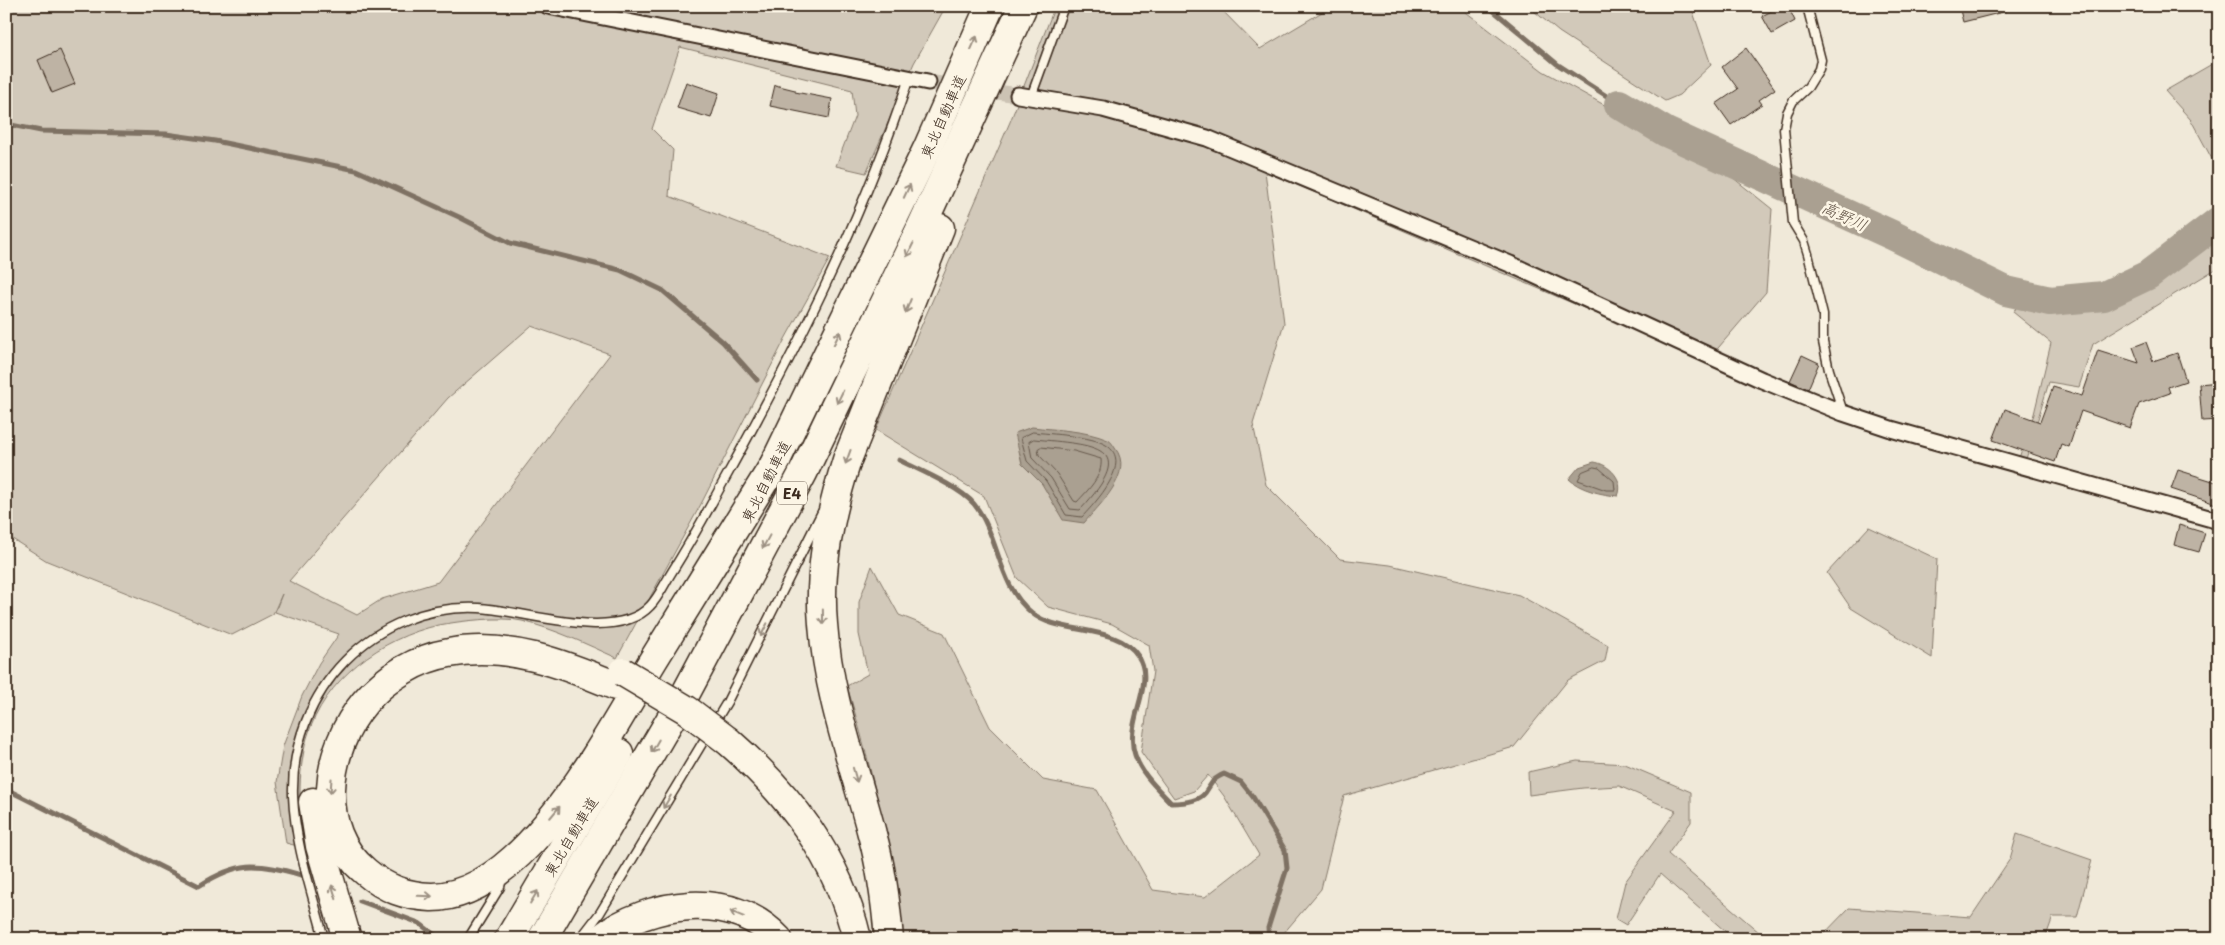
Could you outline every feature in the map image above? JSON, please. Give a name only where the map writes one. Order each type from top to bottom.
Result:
[{"type":"highway","name":"東北自動車道","points":[[509,939],[664,674],[776,460],[924,155],[990,6]]},
{"type":"highway","name":"東北自動車道","points":[[542,939],[686,691],[803,473],[918,236],[1023,6]]},
{"type":"highway","points":[[889,939],[882,877],[831,684],[822,623],[824,558],[836,495],[865,412],[935,240],[1012,32]]},
{"type":"highway","points":[[619,679],[525,655],[484,651],[450,653],[425,660],[403,670],[365,701],[350,722],[339,745],[332,771],[330,795],[337,834],[346,851],[360,867],[376,880],[395,891],[417,896],[442,897],[466,891],[486,881],[505,868],[570,794],[600,751],[649,666],[776,460]]},
{"type":"highway","points":[[347,939],[320,846],[312,798],[318,760],[327,731],[338,710],[366,677],[391,657],[414,646],[437,639],[482,633],[535,640],[559,646],[619,679],[687,710],[724,748],[796,839],[812,864],[823,888],[840,939]]},
{"type":"highway","points":[[724,748],[779,790],[817,840],[850,910],[857,939]]},
{"type":"highway","points":[[600,939],[633,919],[656,910],[682,906],[709,906],[733,911],[756,922],[778,939]]},
{"type":"street","points":[[548,6],[928,82]]},
{"type":"street","points":[[1024,96],[1103,109],[1207,138],[1510,264],[1762,380],[1843,413],[1891,429],[2219,521]]},
{"type":"lane","points":[[1024,96],[1064,6]]},
{"type":"lane","points":[[1807,6],[1822,60],[1808,87],[1793,101],[1787,113],[1784,129],[1786,164],[1793,223],[1808,254],[1823,315],[1823,342],[1829,370],[1843,413]]},
{"type":"lane","points":[[324,939],[303,858],[293,794],[301,738],[308,714],[320,693],[355,650],[397,624],[431,612],[478,608],[591,625],[636,617],[650,606],[687,548],[796,349],[869,190],[909,78]]},
{"type":"lane","points":[[580,939],[600,913],[727,702],[793,572],[817,518],[836,495]]},
{"type":"lane","points":[[468,939],[500,887],[505,868]]},
{"type":"shaded area","points":[[6,6],[946,6],[914,63],[866,173],[836,166],[855,116],[852,90],[680,47],[652,129],[673,150],[669,196],[830,258],[785,339],[701,504],[617,658],[546,628],[522,621],[503,619],[439,625],[417,631],[376,651],[358,664],[327,697],[315,717],[307,738],[300,779],[301,821],[305,848],[286,843],[277,782],[283,746],[302,696],[319,663],[339,634],[275,612],[282,594],[273,614],[232,635],[47,561],[6,535]],"holes":[[[531,326],[610,354],[438,582],[382,599],[357,615],[289,581],[448,398]]]},
{"type":"shaded area","points":[[1055,6],[1218,6],[1260,49],[1332,6],[1458,6],[1543,71],[1727,173],[1772,209],[1766,292],[1707,361],[1265,171],[1284,323],[1253,424],[1266,485],[1340,559],[1390,565],[1519,595],[1608,645],[1605,661],[1568,680],[1514,747],[1344,796],[1321,889],[1283,934],[1286,939],[901,939],[887,843],[865,748],[847,686],[868,674],[859,634],[859,602],[872,566],[899,615],[944,633],[990,727],[1043,780],[1097,790],[1153,890],[1205,897],[1259,855],[1224,796],[1208,775],[1194,791],[1174,798],[1141,752],[1153,671],[1149,645],[1112,624],[1048,607],[1017,578],[984,496],[876,430],[1010,122]]},
{"type":"shaded area","points":[[1528,6],[1689,6],[1692,9],[1711,65],[1679,95],[1665,101],[1559,32]]},
{"type":"shaded area","points":[[2219,60],[2219,172],[2191,120],[2165,91]]},
{"type":"shaded area","points":[[2219,230],[2219,267],[2093,344],[2079,387],[2049,382],[2026,459],[2019,458],[2034,414],[2051,343],[2013,312],[2020,302],[2044,307],[2085,306],[2159,282]]},
{"type":"shaded area","points":[[1869,527],[1937,559],[1932,658],[1851,608],[1827,573]]},
{"type":"shaded area","points":[[1577,761],[1625,764],[1691,792],[1691,822],[1668,854],[1767,939],[1734,939],[1660,874],[1626,925],[1616,919],[1625,882],[1676,811],[1619,786],[1583,788],[1529,795],[1528,772]]},
{"type":"shaded area","points":[[2017,834],[2092,860],[2077,917],[2053,917],[2045,939],[1876,939],[1855,934],[1850,939],[1819,939],[1849,908],[1971,917],[2010,859]]},
{"type":"water","points":[[1032,427],[1090,434],[1109,441],[1115,448],[1120,458],[1121,468],[1118,478],[1106,498],[1084,523],[1063,520],[1042,484],[1022,464],[1015,433]]},
{"type":"water","points":[[1594,462],[1610,469],[1614,474],[1619,484],[1618,496],[1592,491],[1579,486],[1569,479],[1579,467]]},
{"type":"building","points":[[1781,6],[1788,6],[1795,21],[1772,34],[1762,16]]},
{"type":"building","points":[[1959,6],[2006,6],[2007,11],[1963,22]]},
{"type":"building","points":[[1746,48],[1775,89],[1759,100],[1762,104],[1731,125],[1716,104],[1738,89],[1722,67]]},
{"type":"building","points":[[60,50],[75,84],[52,93],[38,60]]},
{"type":"building","points":[[686,82],[719,93],[711,118],[677,108]]},
{"type":"building","points":[[775,85],[795,90],[795,92],[832,99],[829,118],[770,106]]},
{"type":"building","points":[[2146,342],[2153,361],[2177,353],[2186,381],[2168,387],[2170,393],[2139,404],[2130,428],[2081,411],[2069,447],[2061,444],[2055,462],[1993,440],[2005,409],[2040,422],[2053,387],[2082,396],[2098,350],[2139,363],[2133,347]]},
{"type":"building","points":[[1802,355],[1819,363],[1808,389],[1790,381]]},
{"type":"building","points":[[2219,382],[2219,420],[2202,421],[2199,384]]},
{"type":"building","points":[[2178,470],[2219,483],[2219,505],[2171,489]]},
{"type":"building","points":[[2179,525],[2205,533],[2199,552],[2174,545]]},
{"type":"waterway","name":"高野川","points":[[1488,6],[1557,64],[1619,104]]},
{"type":"waterway","name":"高野川","points":[[1619,104],[1666,132],[1892,235],[2006,291],[2050,301],[2104,296],[2148,275],[2219,221]]},
{"type":"waterway","points":[[6,124],[41,131],[166,134],[215,141],[356,170],[459,217],[510,243],[620,270],[662,290],[723,342],[757,380]]},
{"type":"waterway","points":[[899,460],[949,485],[974,504],[983,517],[1012,589],[1032,613],[1043,620],[1117,639],[1129,646],[1138,656],[1143,667],[1144,679],[1132,742],[1135,755],[1146,775],[1171,803],[1194,800],[1202,796],[1214,780],[1224,774],[1241,782],[1253,797],[1285,850],[1287,868],[1268,928],[1269,939]]},
{"type":"waterway","points":[[6,789],[199,886],[225,872],[248,866],[272,868],[301,875]]},
{"type":"waterway","points":[[360,901],[419,923],[436,936]]},
{"type":"tunnel","points":[[928,82],[1018,95]]}]
